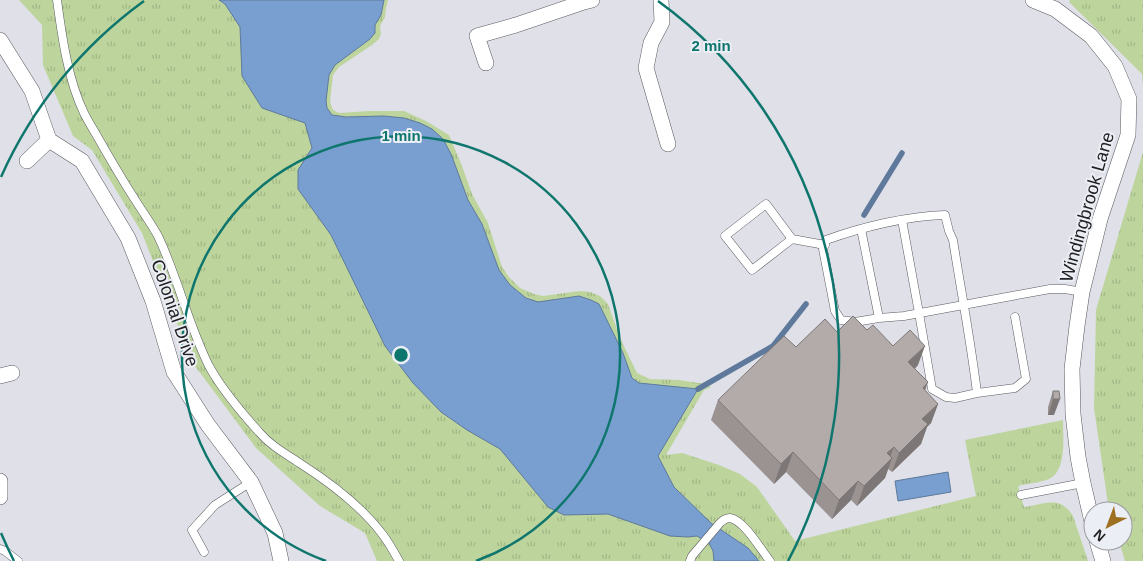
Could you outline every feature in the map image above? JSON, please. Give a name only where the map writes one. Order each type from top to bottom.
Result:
[{"type":"street","points":[[486,63],[477,36],[516,25],[586,0]]},
{"type":"street","points":[[661,0],[662,22],[651,43],[646,68],[668,144]]},
{"type":"street","name":"Windingbrook Lane","points":[[1033,0],[1055,9],[1091,36],[1115,66],[1129,99],[1128,135],[1100,219],[1082,292],[1076,326],[1072,369],[1073,414],[1078,457],[1087,501]]},
{"type":"street","points":[[0,40],[32,91],[49,140],[27,160]]},
{"type":"street","name":"Colonial Drive","points":[[49,140],[82,161],[128,238],[153,301],[174,372],[208,425],[251,482],[275,533],[281,561]]},
{"type":"street","points":[[0,481],[0,497]]},
{"type":"lane","points":[[57,0],[66,55],[84,114],[110,161],[157,234],[200,347],[210,368],[233,402],[261,435],[273,446],[301,464],[353,504],[384,536],[399,561]]},
{"type":"lane","points":[[792,239],[752,270],[725,236],[766,204],[792,239],[825,245]]},
{"type":"lane","points":[[977,393],[964,304],[953,240],[945,215],[931,215],[902,220],[861,229],[826,240],[823,249],[835,311],[841,320],[855,322],[904,316],[964,304],[1050,289],[1082,292]]},
{"type":"lane","points":[[902,220],[932,389],[946,397],[955,398],[1015,388],[1026,379],[1015,317]]},
{"type":"lane","points":[[861,229],[879,318]]},
{"type":"lane","points":[[204,552],[192,530],[215,505],[251,482]]},
{"type":"lane","points":[[1021,495],[1083,483]]},
{"type":"lane","points":[[690,561],[720,523],[730,518],[745,528],[770,561]]},
{"type":"lane","points":[[0,549],[18,561]]},
{"type":"green space","points":[[19,0],[388,0],[385,17],[380,26],[381,34],[379,39],[339,67],[333,75],[330,102],[333,110],[339,113],[404,111],[426,121],[449,135],[472,194],[488,223],[502,267],[520,288],[543,296],[580,291],[600,296],[608,304],[620,338],[637,373],[650,379],[706,383],[711,387],[704,390],[666,455],[682,453],[740,474],[757,487],[795,541],[976,496],[965,440],[1063,420],[1063,453],[1059,469],[1055,475],[1049,479],[1018,486],[1024,507],[1052,502],[1063,505],[1068,509],[1073,516],[1083,551],[1088,561],[377,561],[365,533],[320,506],[256,448],[192,362],[142,233],[92,150],[73,136],[43,65],[42,25]]},
{"type":"green space","points":[[1070,0],[1143,0],[1143,85],[1142,74],[1069,2]]},
{"type":"green space","points":[[1143,152],[1143,561],[1125,561],[1122,551],[1133,551],[1133,501],[1108,501],[1094,408],[1096,310]]},
{"type":"water","points":[[219,0],[384,0],[381,15],[375,25],[375,33],[370,39],[335,65],[329,75],[327,108],[332,115],[404,118],[432,129],[443,139],[451,154],[468,200],[482,224],[499,270],[510,285],[526,298],[538,302],[579,296],[599,304],[623,353],[632,378],[639,383],[698,389],[658,456],[674,487],[711,523],[748,548],[759,561],[714,561],[713,551],[709,543],[697,536],[670,536],[608,514],[564,515],[548,507],[500,449],[441,412],[413,383],[385,346],[331,235],[298,189],[298,170],[312,148],[305,123],[262,108],[242,76],[240,27],[225,4]]},
{"type":"water","points":[[948,472],[951,492],[898,501],[895,481]]},
{"type":"building","points":[[853,316],[867,330],[873,325],[893,346],[910,330],[925,346],[908,362],[928,382],[923,388],[938,404],[922,419],[928,424],[899,453],[894,447],[887,453],[892,458],[864,486],[858,481],[839,500],[793,452],[781,464],[718,400],[784,336],[796,347],[825,319],[837,332]]},
{"type":"building","points":[[1053,391],[1059,391],[1060,399],[1053,399]]},
{"type":"waterway","points":[[864,215],[902,153]]},
{"type":"waterway","points":[[698,389],[773,346],[806,304]]}]
